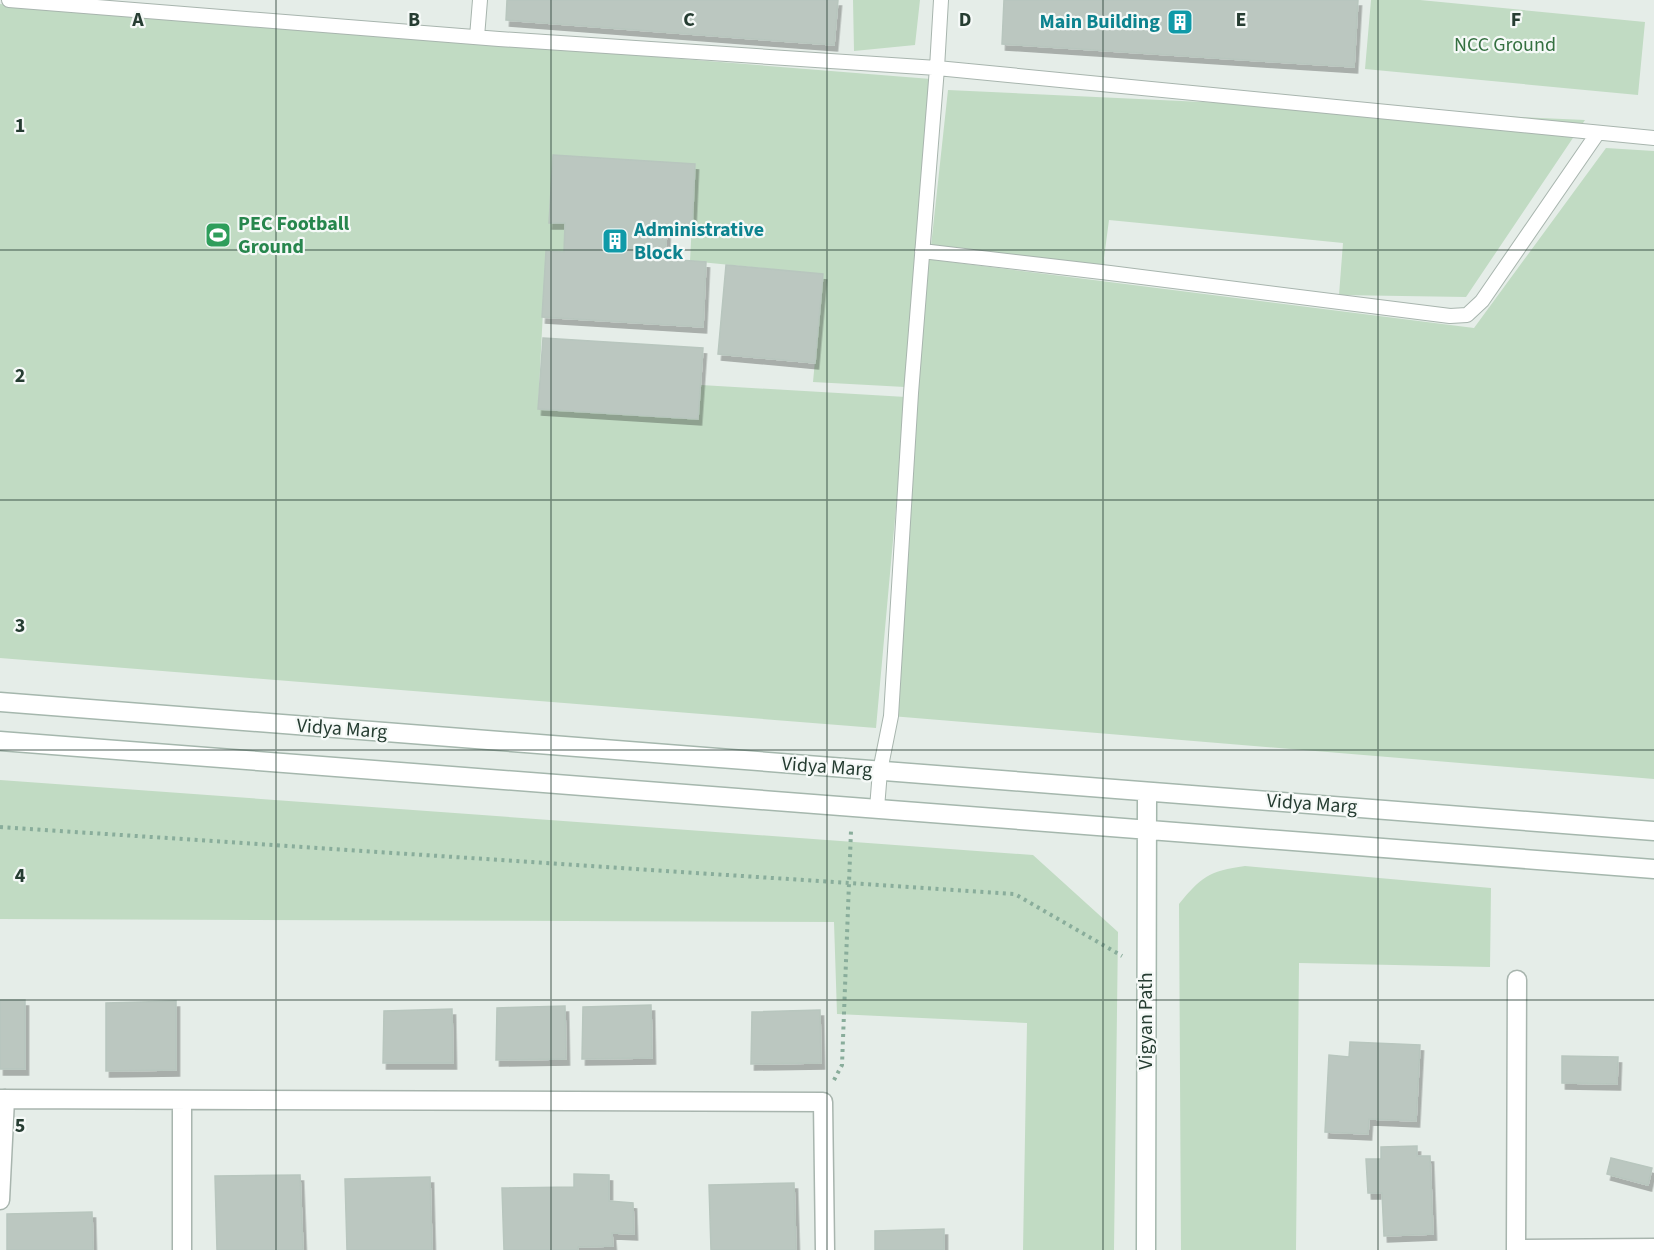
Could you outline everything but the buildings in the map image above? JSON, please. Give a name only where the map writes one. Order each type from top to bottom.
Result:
[{"type":"main road","name":"Vidya Marg","points":[[0,702],[1654,831]]},
{"type":"main road","name":"Vidya Marg","points":[[0,741],[1654,869]]},
{"type":"main road","name":"Vigyan Path","points":[[1146,1250],[1147,792]]},
{"type":"main road","points":[[1517,980],[1516,1250],[1654,1248]]},
{"type":"main road","points":[[0,1200],[3,1099],[823,1102],[825,1250]]},
{"type":"main road","points":[[182,1250],[183,1100]]},
{"type":"lane","points":[[9,0],[477,37],[937,68],[1654,138]]},
{"type":"lane","points":[[477,37],[480,0]]},
{"type":"lane","points":[[877,808],[880,771],[891,716],[911,393],[941,0]]},
{"type":"lane","points":[[922,251],[1450,316],[1467,315],[1482,301],[1597,134]]},
{"type":"path","points":[[823,1102],[842,1065],[852,807]]},
{"type":"path","points":[[0,827],[1015,894],[1146,969]]},
{"type":"green space","points":[[853,0],[920,0],[915,45],[854,51]]},
{"type":"green space","name":"NCC Ground","points":[[1371,0],[1420,0],[1645,22],[1638,95],[1365,69]]},
{"type":"green space","name":"PEC Football Ground","points":[[0,4],[931,79],[905,387],[813,382],[823,274],[690,261],[695,164],[553,155],[549,222],[565,223],[564,252],[546,252],[538,409],[698,419],[701,385],[906,397],[876,728],[0,658]]},
{"type":"green space","points":[[948,90],[1585,120],[1466,297],[1339,295],[1343,243],[1109,220],[1104,258],[1105,275],[931,246]]},
{"type":"green space","points":[[1606,148],[1654,151],[1654,779],[891,716],[927,259],[1474,328]]},
{"type":"green space","points":[[0,780],[1033,855],[1118,932],[1114,1250],[1023,1250],[1027,1023],[837,1014],[834,922],[0,919]]},
{"type":"green space","points":[[1245,866],[1491,888],[1490,967],[1299,963],[1296,1250],[1181,1250],[1179,904],[1200,881],[1223,870]]},
{"type":"place","name":"Main Building","points":[[1180,22]]},
{"type":"place","name":"PEC Football Ground","points":[[218,235]]},
{"type":"place","name":"Administrative Block","points":[[615,241]]}]
